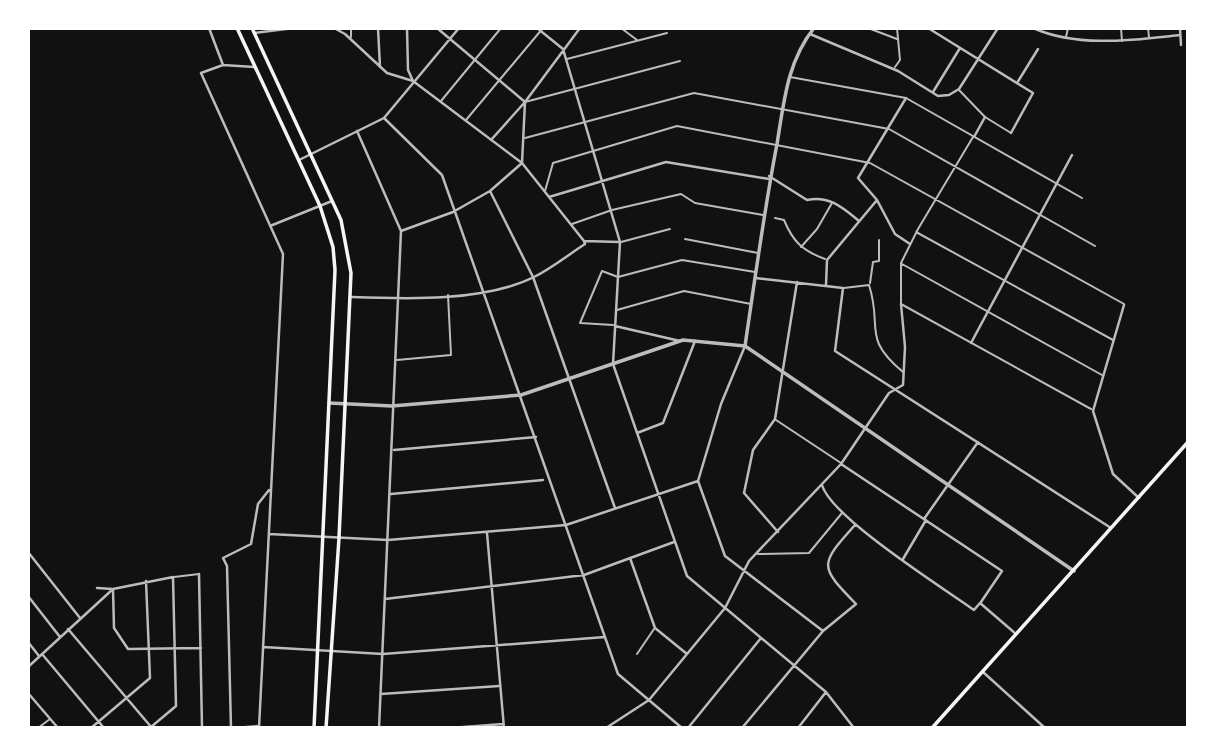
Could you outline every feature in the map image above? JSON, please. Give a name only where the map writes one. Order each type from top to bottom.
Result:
[{"type":"main road","points":[[237,28],[320,206],[333,247],[335,270],[314,728]]},
{"type":"main road","points":[[253,30],[332,201],[348,246],[351,297],[326,728]]},
{"type":"main road","points":[[932,728],[1188,442]]},
{"type":"street","points":[[209,28],[223,65]]},
{"type":"street","points":[[253,30],[294,28]]},
{"type":"street","points":[[316,28],[334,29],[351,40],[387,73],[413,81],[522,163],[584,241]]},
{"type":"street","points":[[378,28],[380,67]]},
{"type":"street","points":[[407,28],[408,71],[413,81]]},
{"type":"street","points":[[401,231],[456,211],[490,191],[522,163],[525,102],[437,28]]},
{"type":"street","points":[[299,160],[384,118],[459,28]]},
{"type":"street","points":[[491,140],[525,102],[580,28]]},
{"type":"street","points":[[814,28],[798,49],[789,76],[769,178],[745,346],[721,404],[698,481],[725,556],[823,631]]},
{"type":"street","points":[[928,28],[1033,93],[1011,133]]},
{"type":"street","points":[[810,33],[893,69],[933,92],[949,95],[959,89],[998,28]]},
{"type":"street","points":[[1033,28],[1066,37],[1122,41],[1180,34]]},
{"type":"street","points":[[1180,28],[1181,45]]},
{"type":"street","points":[[540,29],[564,49],[620,242],[613,364],[687,576],[826,692],[854,728]]},
{"type":"street","points":[[933,92],[960,48]]},
{"type":"street","points":[[1017,83],[1038,49]]},
{"type":"street","points":[[256,67],[223,65],[201,73],[283,254],[259,727],[232,728],[227,566],[223,558],[251,544],[258,504],[271,489]]},
{"type":"street","points":[[906,98],[870,163],[858,178],[877,200],[895,234],[910,244]]},
{"type":"street","points":[[974,136],[985,117]]},
{"type":"street","points":[[384,118],[442,175],[618,674],[682,728]]},
{"type":"street","points":[[357,131],[401,231],[394,450],[379,728]]},
{"type":"street","points":[[971,343],[1072,155]]},
{"type":"street","points":[[549,197],[666,162],[769,178],[807,200],[819,197],[832,202],[859,221]]},
{"type":"street","points":[[490,191],[533,277],[615,508]]},
{"type":"street","points":[[826,285],[827,260],[877,200]]},
{"type":"street","points":[[271,226],[332,201]]},
{"type":"street","points":[[584,241],[620,242]]},
{"type":"street","points":[[351,297],[398,299],[484,292],[533,277],[584,244],[584,241]]},
{"type":"street","points":[[755,275],[843,288],[835,351],[1112,529]]},
{"type":"street","points":[[778,532],[744,494],[754,450],[775,419],[797,282]]},
{"type":"street","points":[[606,728],[649,700],[726,607],[744,570],[841,464],[889,393],[904,385],[901,304]]},
{"type":"street","points":[[1124,305],[1093,411],[1113,474],[1139,498]]},
{"type":"street","points":[[615,326],[680,341],[745,346],[1074,571]]},
{"type":"street","points":[[329,403],[395,406],[521,396],[680,341]]},
{"type":"street","points":[[637,433],[663,422],[695,341]]},
{"type":"street","points":[[394,450],[536,437]]},
{"type":"street","points":[[902,559],[978,442]]},
{"type":"street","points":[[822,485],[827,498],[855,525],[974,610],[1002,571],[841,464]]},
{"type":"street","points":[[391,494],[543,480]]},
{"type":"street","points":[[269,534],[388,540],[566,524],[698,481]]},
{"type":"street","points":[[742,728],[823,631],[856,604],[831,578],[828,562],[832,551],[855,525]]},
{"type":"street","points":[[450,728],[504,726],[487,533]]},
{"type":"street","points":[[385,599],[584,575],[674,542]]},
{"type":"street","points":[[28,552],[80,618]]},
{"type":"street","points":[[630,558],[655,628],[687,654]]},
{"type":"street","points":[[199,574],[202,728]]},
{"type":"street","points":[[68,629],[151,728],[176,706],[173,577],[113,589],[97,588]]},
{"type":"street","points":[[91,728],[149,678],[146,581]]},
{"type":"street","points":[[28,667],[113,589]]},
{"type":"street","points":[[113,589],[116,635],[128,649],[201,648]]},
{"type":"street","points":[[28,596],[60,637]]},
{"type":"street","points":[[980,603],[1016,634]]},
{"type":"street","points":[[263,647],[383,654],[606,637]]},
{"type":"street","points":[[688,728],[762,638]]},
{"type":"street","points":[[28,642],[104,728]]},
{"type":"street","points":[[983,672],[1045,728]]},
{"type":"street","points":[[381,694],[500,686]]},
{"type":"street","points":[[798,728],[826,692]]},
{"type":"street","points":[[28,693],[58,728]]},
{"type":"lane","points":[[351,28],[351,40]]},
{"type":"lane","points":[[440,102],[501,28]]},
{"type":"lane","points":[[621,28],[637,41]]},
{"type":"lane","points":[[869,28],[898,40]]},
{"type":"lane","points":[[893,69],[900,60],[897,28]]},
{"type":"lane","points":[[1066,37],[1068,28]]},
{"type":"lane","points":[[1121,28],[1122,41]]},
{"type":"lane","points":[[1148,28],[1149,38]]},
{"type":"lane","points":[[465,120],[540,29]]},
{"type":"lane","points":[[566,59],[667,33]]},
{"type":"lane","points":[[525,102],[680,61]]},
{"type":"lane","points":[[789,76],[906,98],[1082,198]]},
{"type":"lane","points":[[959,89],[985,117],[1011,133]]},
{"type":"lane","points":[[525,138],[684,93],[783,108],[889,129],[1095,246]]},
{"type":"lane","points":[[545,192],[553,163],[677,126],[870,163],[1023,246],[1124,305]]},
{"type":"lane","points":[[974,136],[916,232],[901,264],[901,304],[1093,411]]},
{"type":"lane","points":[[571,224],[684,194],[695,203],[763,215]]},
{"type":"lane","points":[[801,247],[817,229],[832,202]]},
{"type":"lane","points":[[775,218],[783,220],[793,240],[801,247],[827,260]]},
{"type":"lane","points":[[620,242],[670,229]]},
{"type":"lane","points":[[916,232],[1114,340]]},
{"type":"lane","points":[[685,239],[758,253]]},
{"type":"lane","points":[[879,240],[879,261],[873,262],[869,285],[873,333],[880,351],[904,373]]},
{"type":"lane","points":[[615,326],[580,323],[602,271],[618,277],[682,260],[755,275]]},
{"type":"lane","points":[[901,264],[1103,376]]},
{"type":"lane","points":[[843,288],[869,285]]},
{"type":"lane","points":[[616,310],[684,291],[751,304]]},
{"type":"lane","points":[[396,359],[451,355],[448,295]]},
{"type":"lane","points":[[775,419],[841,464]]},
{"type":"lane","points":[[758,554],[809,553],[843,513]]},
{"type":"lane","points":[[173,577],[199,574]]},
{"type":"lane","points":[[637,654],[655,628]]},
{"type":"lane","points":[[38,728],[50,719]]}]
